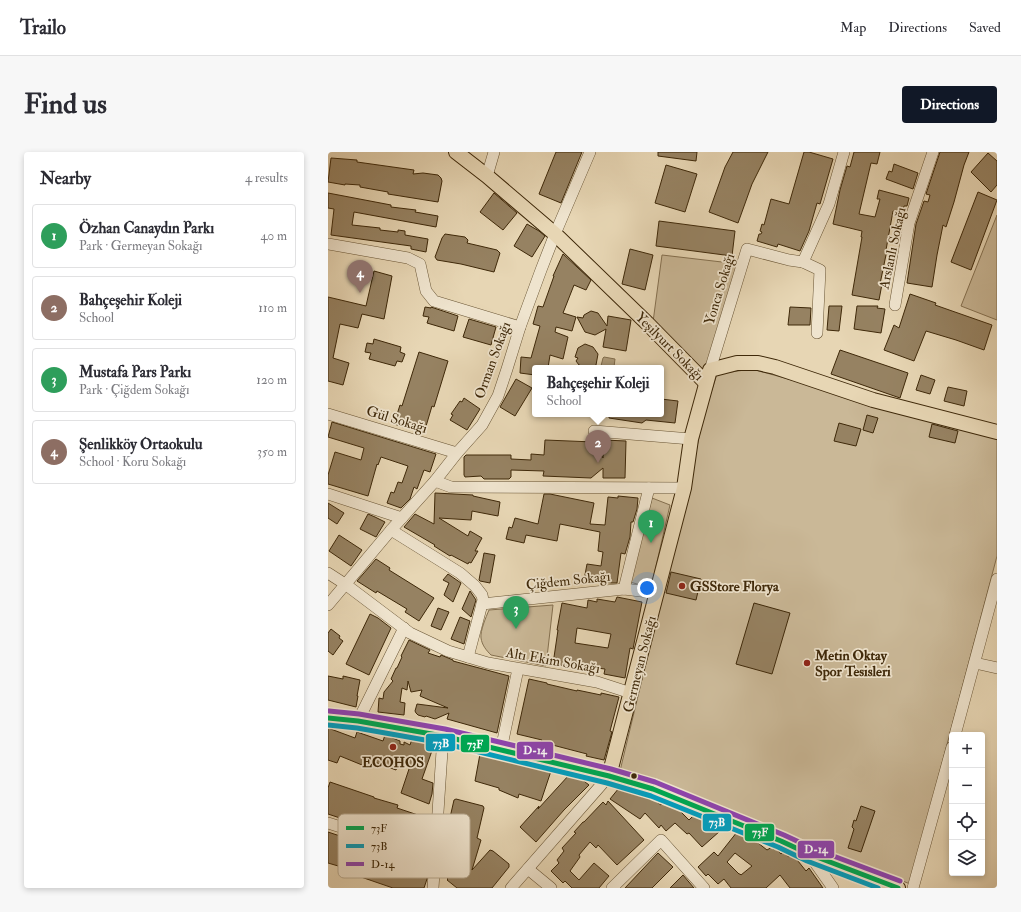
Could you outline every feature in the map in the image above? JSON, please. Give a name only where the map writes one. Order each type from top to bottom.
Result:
[{"type":"main road","name":"Yeşilyurt Sokağı","points":[[456,152],[555,234],[647,323],[706,384]]},
{"type":"main road","name":"Yeşilyurt Sokağı","points":[[706,384],[710,370],[737,363],[758,363],[775,367],[873,400],[997,432]]},
{"type":"main road","name":"Germeyan Sokağı","points":[[610,776],[684,488],[691,439],[706,384]]},
{"type":"main road","points":[[328,718],[358,721],[443,736],[610,776],[653,789],[781,841],[809,854],[898,888]]},
{"type":"street","points":[[486,176],[494,152]]},
{"type":"street","name":"Orman Sokağı","points":[[328,604],[482,425],[498,396],[520,327],[555,234],[590,152]]},
{"type":"street","points":[[803,262],[829,204],[844,152]]},
{"type":"street","name":"Arslanlı Sokağı","points":[[895,305],[910,223],[933,152]]},
{"type":"street","points":[[328,244],[408,258],[420,264],[426,291],[434,301],[520,327]]},
{"type":"street","name":"Yonca Sokağı","points":[[710,370],[747,249],[803,262],[820,270],[817,333]]},
{"type":"street","name":"Gül Sokağı","points":[[328,414],[457,453]]},
{"type":"street","points":[[594,431],[691,439]]},
{"type":"street","points":[[435,481],[451,487],[684,488]]},
{"type":"street","points":[[624,590],[650,488]]},
{"type":"street","points":[[328,494],[402,518]]},
{"type":"street","points":[[391,530],[454,570],[475,586],[482,595],[483,600],[468,657]]},
{"type":"street","name":"Altı Ekim Sokağı","points":[[328,573],[410,633],[448,652],[488,663],[597,682],[632,693]]},
{"type":"street","points":[[956,732],[997,579]]},
{"type":"street","name":"Çiğdem Sokağı","points":[[482,604],[624,590],[657,593]]},
{"type":"street","points":[[358,721],[404,628]]},
{"type":"street","points":[[975,663],[997,668]]},
{"type":"street","points":[[501,750],[518,669]]},
{"type":"street","points":[[438,814],[443,736]]},
{"type":"street","points":[[914,888],[949,758]]},
{"type":"street","name":"Germeyan Sokağı","points":[[511,888],[610,776]]},
{"type":"street","points":[[328,823],[338,826]]},
{"type":"street","points":[[612,888],[661,840],[704,888]]},
{"type":"street","points":[[809,854],[833,888]]},
{"type":"street","points":[[528,869],[551,888]]},
{"type":"street","points":[[433,888],[434,878]]},
{"type":"shaded area","points":[[997,215],[997,320],[961,306]]},
{"type":"shaded area","points":[[662,255],[739,264],[705,374],[653,322]]},
{"type":"shaded area","points":[[603,358],[615,359],[614,365],[601,365]]},
{"type":"shaded area","name":"Metin Oktay Spor Tesisleri","points":[[752,369],[997,437],[997,556],[950,732],[949,732],[949,737],[910,884],[695,796],[620,771],[692,471],[703,418],[717,374]]},
{"type":"shaded area","points":[[652,498],[670,505],[651,588],[630,582]]},
{"type":"shaded area","points":[[553,605],[546,666],[491,655],[484,647],[481,632],[489,610]]},
{"type":"building","points":[[556,152],[582,152],[561,203],[539,194]]},
{"type":"building","points":[[658,152],[697,152],[696,161],[658,156]]},
{"type":"building","points":[[733,152],[768,152],[752,184],[738,223],[709,212],[725,167]]},
{"type":"building","points":[[804,152],[833,159],[820,204],[817,203],[809,231],[800,251],[778,244],[777,247],[757,241],[759,234],[762,232],[760,231],[762,224],[764,225],[771,199],[789,204]]},
{"type":"building","points":[[854,152],[880,152],[877,164],[871,163],[859,214],[875,217],[880,199],[877,199],[879,190],[909,198],[907,206],[904,206],[902,214],[893,211],[880,284],[882,284],[879,300],[852,295],[862,231],[833,224],[847,166],[850,167]]},
{"type":"building","points":[[940,152],[969,152],[946,227],[943,225],[932,287],[907,283],[916,224],[924,201],[928,202],[930,195],[926,194]]},
{"type":"building","points":[[988,153],[997,161],[997,185],[991,192],[971,172]]},
{"type":"building","points":[[331,158],[357,160],[357,162],[414,170],[413,174],[423,173],[438,175],[442,181],[438,202],[388,194],[388,192],[360,187],[360,185],[345,185],[328,182]]},
{"type":"building","points":[[894,164],[918,173],[913,189],[886,179],[889,171],[892,172]]},
{"type":"building","points":[[666,165],[697,174],[685,212],[655,203]]},
{"type":"building","points":[[978,192],[997,200],[971,270],[951,262]]},
{"type":"building","points":[[328,193],[391,205],[391,207],[416,210],[415,212],[438,216],[436,227],[354,212],[352,225],[380,228],[380,230],[398,232],[398,230],[405,231],[405,235],[428,239],[426,252],[411,249],[411,246],[331,235],[334,209],[328,208]]},
{"type":"building","points":[[494,193],[517,213],[503,230],[480,212]]},
{"type":"building","points":[[659,221],[735,231],[732,256],[656,246]]},
{"type":"building","points":[[527,224],[545,236],[532,257],[514,246]]},
{"type":"building","points":[[445,234],[465,237],[468,240],[467,243],[497,250],[500,253],[494,272],[437,260],[435,257]]},
{"type":"building","points":[[630,249],[653,255],[645,290],[622,284]]},
{"type":"building","points":[[563,254],[591,280],[586,290],[574,285],[563,313],[576,317],[572,331],[556,327],[555,332],[568,337],[563,359],[550,355],[548,365],[532,365],[532,375],[520,373],[521,357],[531,358],[540,326],[533,324],[538,306],[543,307],[553,276]]},
{"type":"building","points":[[374,271],[392,276],[384,319],[362,314],[358,328],[340,324],[333,358],[349,363],[343,385],[328,381],[328,297],[366,306]]},
{"type":"building","points":[[910,294],[936,303],[935,305],[992,325],[984,350],[926,331],[914,361],[884,350],[894,325],[899,328]]},
{"type":"building","points":[[829,306],[842,306],[839,331],[827,330]]},
{"type":"building","points":[[857,306],[878,306],[877,308],[885,309],[881,333],[854,329]]},
{"type":"building","points":[[425,307],[431,307],[458,316],[454,331],[427,323],[429,317],[423,316]]},
{"type":"building","points":[[790,307],[811,308],[810,325],[788,325]]},
{"type":"building","points":[[591,311],[598,313],[607,326],[608,316],[631,320],[626,351],[603,347],[606,329],[595,335],[585,332],[577,317],[583,318],[584,315]]},
{"type":"building","points":[[469,319],[496,327],[491,345],[463,337]]},
{"type":"building","points":[[374,339],[401,347],[400,352],[405,354],[402,362],[397,361],[395,366],[369,359],[371,353],[365,352],[367,343],[373,344]]},
{"type":"building","points":[[585,344],[593,347],[598,354],[596,365],[579,365],[576,361],[578,358],[575,357],[578,348]]},
{"type":"building","points":[[840,350],[908,373],[900,398],[831,374]]},
{"type":"building","points":[[419,352],[448,361],[434,407],[432,406],[424,433],[394,424],[400,405],[402,406]]},
{"type":"building","points":[[921,375],[935,380],[930,394],[916,390]]},
{"type":"building","points":[[516,379],[532,388],[515,416],[500,407]]},
{"type":"building","points":[[948,387],[967,391],[964,406],[944,401]]},
{"type":"building","points":[[464,398],[480,409],[467,430],[450,420],[453,415],[451,414],[460,401],[462,402]]},
{"type":"building","points":[[664,399],[678,401],[675,423],[646,420],[642,423],[609,418],[664,417]]},
{"type":"building","points":[[867,415],[878,418],[873,433],[863,430]]},
{"type":"building","points":[[332,422],[436,454],[430,472],[424,470],[417,489],[414,487],[410,499],[401,508],[387,503],[391,492],[394,493],[398,482],[402,483],[408,466],[381,457],[378,465],[377,464],[368,496],[328,484],[328,475],[335,452],[361,460],[364,448],[328,437]]},
{"type":"building","points":[[839,423],[861,429],[856,446],[834,441]]},
{"type":"building","points":[[932,424],[958,431],[955,443],[929,437]]},
{"type":"building","points":[[545,440],[594,442],[603,458],[604,440],[626,441],[625,478],[603,478],[603,468],[591,478],[543,476],[544,471],[511,470],[511,477],[509,479],[484,479],[481,476],[465,477],[464,475],[464,457],[466,455],[511,455],[511,459],[531,460],[531,454],[544,455]]},
{"type":"building","points":[[435,493],[473,495],[500,502],[498,516],[472,511],[471,520],[439,518],[468,536],[470,531],[482,538],[475,551],[478,551],[471,563],[469,562],[468,564],[451,555],[450,556],[434,546],[435,545],[404,527],[415,514],[434,524]]},
{"type":"building","points":[[544,494],[594,503],[590,524],[605,525],[608,497],[618,498],[618,496],[638,498],[637,509],[633,522],[631,522],[630,537],[625,554],[621,553],[617,583],[584,580],[587,564],[601,566],[603,552],[598,551],[600,532],[560,524],[557,541],[526,535],[524,543],[506,539],[509,527],[512,528],[515,518],[538,524]]},
{"type":"building","points":[[328,503],[344,513],[337,524],[328,518]]},
{"type":"building","points":[[368,514],[385,522],[376,537],[360,529]]},
{"type":"building","points":[[339,535],[362,550],[351,566],[329,551]]},
{"type":"building","points":[[484,553],[495,555],[490,583],[479,580]]},
{"type":"building","points":[[376,559],[390,568],[389,570],[434,598],[419,621],[405,612],[407,609],[357,581]]},
{"type":"building","name":"GSStore Florya","points":[[671,572],[701,579],[696,600],[666,593]]},
{"type":"building","points":[[448,574],[461,583],[453,602],[444,595],[449,583],[443,580]]},
{"type":"building","points":[[470,591],[476,600],[471,617],[462,609]]},
{"type":"building","points":[[617,597],[642,602],[633,649],[630,648],[625,678],[604,674],[605,669],[589,667],[589,670],[553,664],[562,603],[587,608],[588,600],[597,602],[597,599],[615,602]],"holes":[[[577,628],[611,634],[608,648],[575,643]]]},
{"type":"building","points":[[754,603],[790,613],[772,674],[736,664]]},
{"type":"building","points":[[438,608],[449,612],[441,630],[431,626]]},
{"type":"building","points":[[370,614],[391,628],[369,675],[346,664]]},
{"type":"building","points":[[460,617],[470,621],[464,644],[451,639]]},
{"type":"building","points":[[331,629],[340,636],[339,638],[343,641],[333,655],[328,651],[328,633]]},
{"type":"building","points":[[409,640],[430,650],[428,653],[440,657],[441,655],[453,661],[509,676],[497,733],[447,719],[449,713],[435,719],[418,715],[415,711],[417,704],[448,708],[420,696],[422,690],[411,692],[408,681],[407,690],[402,688],[400,702],[405,703],[404,715],[378,712],[379,698],[383,699],[384,692],[393,681],[391,679]]},
{"type":"building","points":[[328,676],[343,679],[343,676],[360,680],[356,707],[328,700]]},
{"type":"building","points":[[529,679],[577,691],[601,695],[601,693],[619,697],[610,731],[612,732],[604,760],[541,742],[542,740],[517,734]]},
{"type":"building","points":[[328,728],[355,738],[357,732],[383,741],[385,735],[400,741],[400,744],[404,745],[404,742],[410,745],[412,739],[434,745],[422,779],[433,783],[429,804],[401,793],[410,766],[399,762],[396,770],[369,760],[367,767],[340,756],[337,763],[328,760]]},
{"type":"building","points":[[480,754],[551,771],[541,801],[519,794],[518,798],[499,790],[499,788],[475,781]]},
{"type":"building","points":[[569,775],[580,778],[589,785],[564,810],[536,842],[520,827]]},
{"type":"building","points":[[330,782],[398,805],[397,808],[415,814],[338,814],[338,817],[328,814],[328,788]]},
{"type":"building","points":[[619,788],[643,797],[644,795],[650,797],[661,805],[664,802],[677,808],[689,820],[694,815],[699,817],[704,823],[707,820],[711,823],[713,822],[720,831],[702,847],[689,833],[687,834],[675,823],[666,831],[661,825],[659,828],[645,813],[640,819],[610,799]]},
{"type":"building","points":[[456,799],[483,806],[484,808],[477,838],[481,840],[472,870],[490,850],[509,864],[509,867],[492,888],[457,888],[447,880],[447,878],[470,878],[470,814],[451,814],[454,800]]},
{"type":"building","points":[[608,801],[644,840],[617,865],[598,845],[596,848],[590,842],[579,855],[580,857],[570,871],[579,880],[594,863],[609,876],[599,888],[572,888],[565,881],[563,883],[551,871],[559,863],[557,860],[564,851],[562,848],[576,833],[574,832],[603,802],[606,805]]},
{"type":"building","points":[[861,806],[875,811],[861,852],[848,848],[854,829],[852,827],[854,820],[856,821]]},
{"type":"building","points":[[328,832],[338,835],[338,866],[328,863]]},
{"type":"building","points":[[737,832],[745,835],[750,840],[752,838],[767,850],[772,847],[774,850],[776,848],[781,854],[783,852],[789,857],[791,855],[794,856],[806,871],[809,868],[823,888],[790,888],[780,875],[766,888],[731,888],[724,879],[718,884],[708,874],[706,876],[698,867],[714,852],[718,856]],"holes":[[[735,853],[752,866],[741,875],[727,862]]]},
{"type":"building","points":[[658,853],[673,867],[652,888],[625,888]]},
{"type":"building","points":[[683,875],[694,888],[670,888]]},
{"type":"building","points":[[364,878],[427,878],[424,888],[393,888]]},
{"type":"transit line","name":"D-14","points":[[329,711],[359,714],[445,729],[611,769],[655,782],[812,848],[900,881]]},
{"type":"transit line","name":"73F","points":[[328,718],[358,721],[443,736],[609,776],[653,789],[781,841],[809,854],[898,888]]},
{"type":"transit line","name":"73B","points":[[328,725],[357,728],[442,743],[607,783],[651,796],[778,847],[807,861],[878,888]]},
{"type":"place","name":"Şenlikköy Ortaokulu","points":[[360,293]]},
{"type":"place","name":"Bahçeşehir Koleji","points":[[598,463]]},
{"type":"place","name":"Özhan Canaydın Parkı","points":[[651,543]]},
{"type":"place","name":"GSStore Florya","points":[[682,586]]},
{"type":"place","name":"Mustafa Pars Parkı","points":[[516,629]]},
{"type":"place","name":"Metin Oktay Spor Tesisleri","points":[[807,663]]},
{"type":"place","name":"ECOHOS","points":[[393,747]]}]
